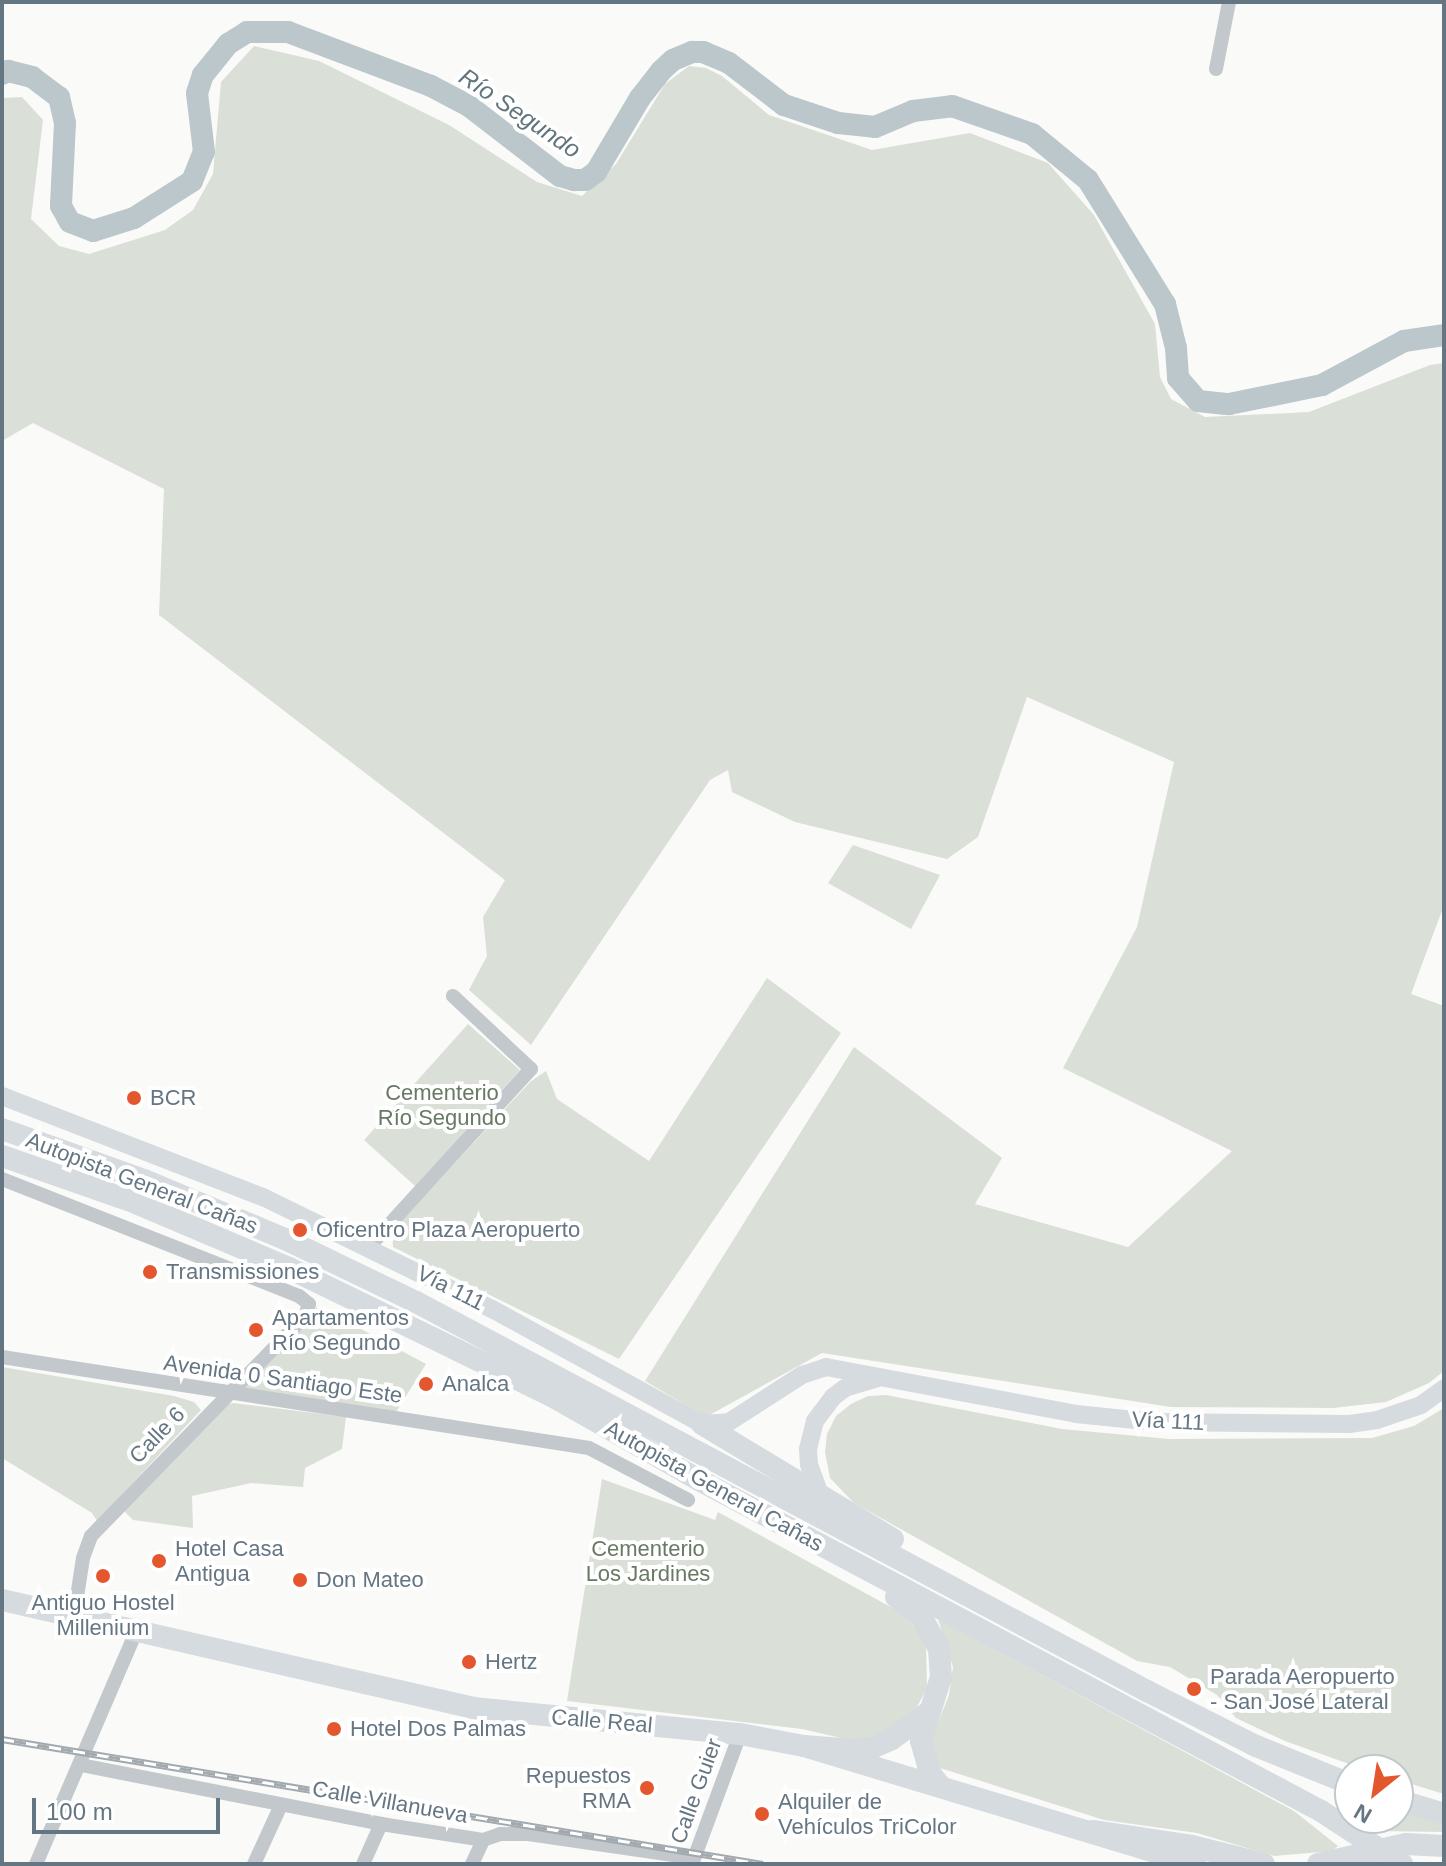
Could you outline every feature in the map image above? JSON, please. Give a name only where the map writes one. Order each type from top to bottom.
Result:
[{"type":"main road","name":"Vía 111","points":[[2,1096],[230,1183],[492,1309],[702,1424],[729,1422],[817,1368],[842,1367],[1076,1414],[1155,1422],[1349,1424],[1377,1420],[1421,1405],[1444,1388]]},
{"type":"main road","name":"Autopista General Cañas","points":[[2,1129],[158,1186],[285,1239],[416,1302],[1256,1746],[1334,1778]]},
{"type":"main road","name":"Autopista General Cañas","points":[[2,1156],[136,1203],[289,1268],[557,1399],[699,1480],[1321,1811],[1375,1857],[1402,1864]]},
{"type":"main road","name":"Vía 111","points":[[819,1492],[809,1464],[808,1449],[810,1435],[823,1408],[845,1388],[872,1378],[887,1378]]},
{"type":"main road","points":[[702,1424],[819,1492],[1062,1644]]},
{"type":"main road","points":[[699,1480],[906,1603],[922,1618],[934,1636],[941,1663],[921,1741],[930,1773],[940,1786]]},
{"type":"main road","name":"Calle Real","points":[[2,1600],[473,1708],[740,1734],[804,1746],[1196,1864]]},
{"type":"main road","points":[[804,1746],[854,1750],[874,1747],[892,1739],[931,1710]]},
{"type":"main road","points":[[1414,1805],[1444,1814]]},
{"type":"main road","points":[[1093,1831],[1192,1846],[1264,1864]]},
{"type":"main road","points":[[1318,1864],[1375,1857],[1406,1844],[1444,1846]]},
{"type":"street","points":[[1216,69],[1229,2]]},
{"type":"street","points":[[368,1248],[531,1069],[453,996]]},
{"type":"street","name":"Calle 6","points":[[2,1179],[299,1296],[309,1304],[305,1316],[91,1536],[83,1558],[74,1616]]},
{"type":"street","name":"Avenida 0 Santiago Este","points":[[2,1357],[227,1395],[378,1414],[589,1448],[688,1500]]},
{"type":"street","points":[[36,1864],[137,1630]]},
{"type":"street","name":"Calle Guier","points":[[693,1861],[740,1734]]},
{"type":"street","name":"Calle Villanueva","points":[[81,1765],[381,1824],[483,1840],[500,1834],[528,1834],[693,1861]]},
{"type":"street","points":[[254,1864],[281,1805]]},
{"type":"street","points":[[363,1864],[381,1824]]},
{"type":"street","points":[[472,1864],[483,1840]]},
{"type":"green space","points":[[254,46],[319,61],[449,125],[537,182],[582,196],[616,164],[665,84],[689,66],[706,68],[722,76],[769,115],[872,150],[970,133],[1048,163],[1094,215],[1155,324],[1160,377],[1171,399],[1205,417],[1309,412],[1430,365],[1444,363],[1444,905],[1411,994],[1444,1006],[1444,1371],[1429,1383],[1386,1402],[1333,1408],[1171,1407],[822,1353],[706,1417],[645,1381],[854,1047],[1002,1158],[975,1204],[1128,1247],[1232,1151],[1063,1068],[1137,927],[1174,762],[1027,697],[978,837],[947,859],[795,822],[732,792],[728,770],[710,780],[531,1045],[469,990],[487,956],[483,917],[505,880],[159,615],[164,489],[33,423],[2,441],[2,98],[22,97],[43,120],[31,219],[59,246],[89,254],[165,230],[193,210],[213,174],[221,82]]},
{"type":"green space","points":[[853,845],[940,875],[911,929],[828,883]]},
{"type":"green space","points":[[767,978],[841,1033],[619,1359],[393,1247],[392,1231],[530,1082],[546,1071],[557,1099],[649,1161]]},
{"type":"green space","name":"Cementerio Río Segundo","points":[[468,1024],[520,1070],[415,1186],[364,1140]]},
{"type":"green space","points":[[318,1306],[426,1364],[396,1412],[237,1388]]},
{"type":"green space","points":[[2,1367],[174,1396],[194,1402],[201,1410],[97,1521],[92,1513],[2,1458]]},
{"type":"green space","points":[[886,1395],[1062,1429],[1169,1439],[1372,1438],[1414,1426],[1444,1408],[1444,1794],[1414,1785],[1414,1754],[1334,1754],[1334,1759],[1285,1741],[1236,1718],[1217,1695],[1170,1667],[1137,1661],[854,1503],[830,1478],[825,1452],[827,1434],[836,1416],[868,1396]]},
{"type":"green space","points":[[233,1403],[346,1417],[342,1449],[305,1468],[303,1487],[251,1483],[192,1496],[193,1528],[133,1520],[124,1511],[225,1405]]},
{"type":"green space","name":"Cementerio Los Jardines","points":[[602,1479],[715,1520],[718,1512],[896,1610],[917,1629],[926,1646],[927,1688],[916,1709],[895,1729],[854,1741],[802,1729],[567,1701]]},
{"type":"green space","points":[[938,1619],[1294,1811],[1338,1846],[1332,1851],[1274,1856],[1197,1833],[1104,1820],[940,1768],[932,1753],[932,1738],[949,1695],[953,1667]]},
{"type":"green space","points":[[1414,1810],[1444,1819],[1444,1832],[1414,1832]]},
{"type":"waterway","name":"Río Segundo","points":[[2,74],[8,71],[32,77],[59,97],[65,123],[61,206],[70,222],[93,231],[134,218],[192,181],[204,152],[197,93],[203,75],[228,44],[247,32],[288,32],[431,86],[469,106],[560,176],[574,180],[585,180],[596,172],[640,98],[661,71],[673,60],[692,52],[703,52],[729,63],[784,105],[838,123],[875,127],[913,111],[952,106],[1032,134],[1088,180],[1165,304],[1176,348],[1178,378],[1198,401],[1229,404],[1322,385],[1404,341],[1444,335]]},
{"type":"railway","points":[[2,1739],[763,1864]]},
{"type":"place","name":"BCR","points":[[134,1098]]},
{"type":"place","name":"Oficentro Plaza Aeropuerto","points":[[300,1230]]},
{"type":"place","name":"Transmissiones","points":[[150,1272]]},
{"type":"place","name":"Apartamentos Río Segundo","points":[[256,1330]]},
{"type":"place","name":"Analca","points":[[426,1384]]},
{"type":"place","name":"Hotel Casa Antigua","points":[[159,1561]]},
{"type":"place","name":"Antiguo Hostel Millenium","points":[[103,1576]]},
{"type":"place","name":"Don Mateo","points":[[300,1580]]},
{"type":"place","name":"Hertz","points":[[469,1662]]},
{"type":"place","name":"Parada Aeropuerto - San José Lateral","points":[[1194,1689]]},
{"type":"place","name":"Hotel Dos Palmas","points":[[334,1729]]},
{"type":"place","name":"Repuestos RMA","points":[[647,1788]]},
{"type":"place","name":"Alquiler de Vehículos TriColor","points":[[762,1814]]}]
